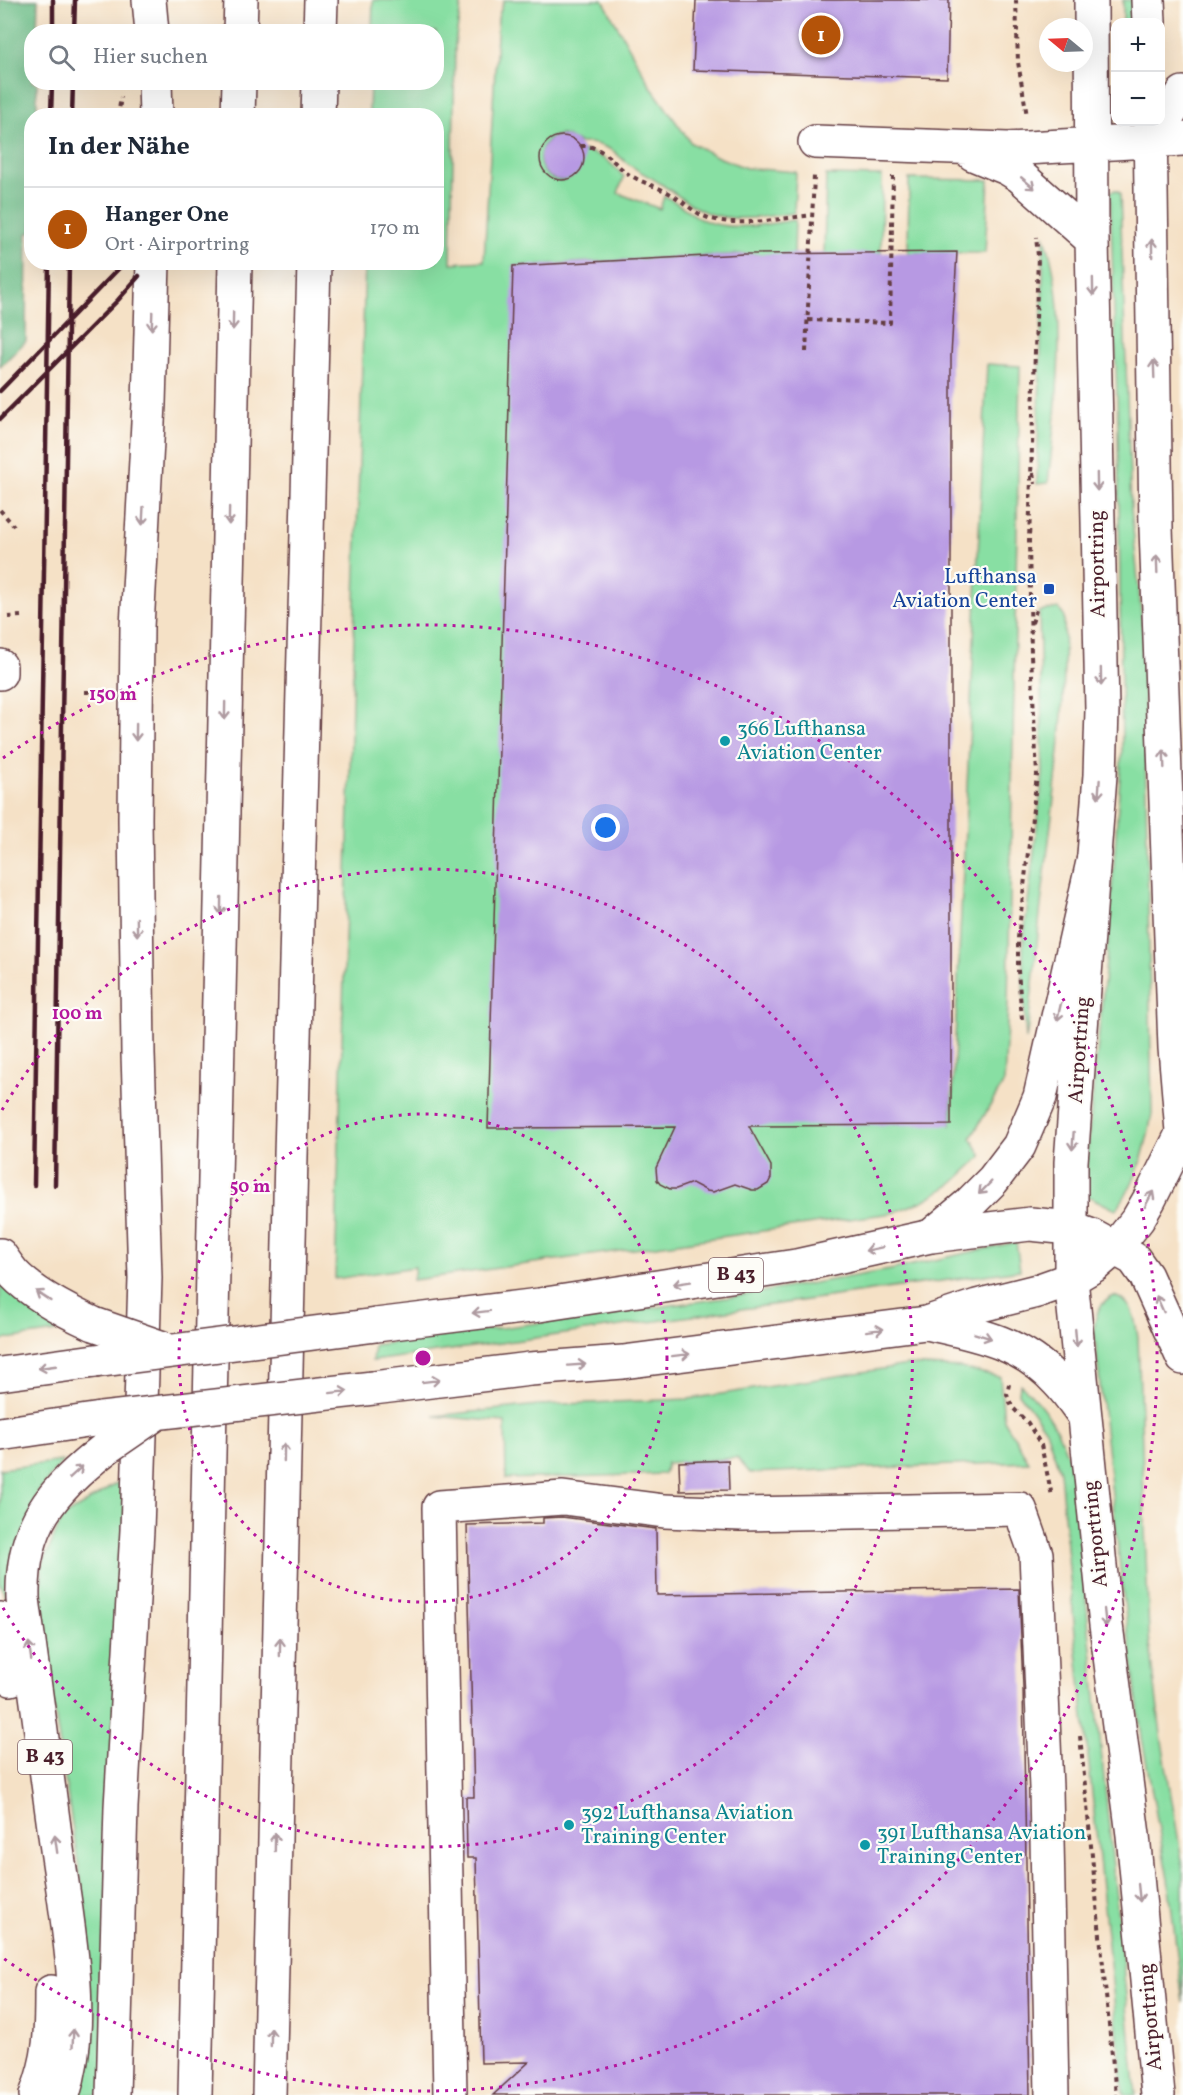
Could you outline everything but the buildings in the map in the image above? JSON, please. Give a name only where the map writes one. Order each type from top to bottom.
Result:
[{"type":"main road","points":[[149,0],[151,24]]},
{"type":"main road","points":[[240,24],[241,0]]},
{"type":"main road","points":[[320,24],[321,0]]},
{"type":"main road","name":"Airportring","points":[[1091,0],[1092,240],[1102,710],[1095,853],[1071,1162],[1071,1279],[1106,1625],[1133,1835],[1158,2095]]},
{"type":"main road","points":[[1148,0],[1149,18]]},
{"type":"main road","points":[[155,90],[156,108]]},
{"type":"main road","points":[[238,108],[239,90]]},
{"type":"main road","points":[[318,108],[319,90]]},
{"type":"main road","points":[[1183,93],[1150,132],[1156,528],[1175,1048],[1183,1143]]},
{"type":"main road","points":[[815,142],[1008,149],[1091,136],[1150,132],[1183,139]]},
{"type":"main road","points":[[946,147],[1007,168],[1020,176],[1092,240]]},
{"type":"main road","points":[[113,2095],[121,1807],[137,1530],[145,1278],[138,1054],[135,819],[137,627],[149,404],[153,270]]},
{"type":"main road","points":[[195,2095],[235,270]]},
{"type":"main road","points":[[269,2095],[314,270]]},
{"type":"main road","points":[[0,666],[0,673]]},
{"type":"main road","points":[[931,1236],[993,1180],[1019,1146],[1040,1097],[1095,853]]},
{"type":"main road","points":[[0,1434],[103,1433],[156,1414],[530,1369],[623,1362],[926,1323],[977,1306],[1037,1291],[1071,1279],[1095,1265],[1116,1247],[1143,1210],[1183,1132]]},
{"type":"main road","name":"B 43","points":[[0,1374],[171,1350],[538,1305],[796,1266],[931,1236],[1030,1224],[1070,1228]]},
{"type":"main road","points":[[1070,1228],[1116,1247],[1134,1259],[1146,1276],[1183,1358]]},
{"type":"main road","name":"B 43","points":[[0,1255],[14,1274],[68,1312],[94,1324],[171,1350]]},
{"type":"main road","points":[[926,1323],[980,1334],[1016,1349],[1057,1380],[1083,1414]]},
{"type":"main road","name":"B 43","points":[[63,2095],[69,2076],[74,2041],[71,1962],[22,1577],[31,1537],[37,1522],[103,1433]]},
{"type":"main road","points":[[450,2095],[439,1508],[563,1498],[664,1511],[741,1514],[1020,1509],[1036,1554],[1046,1788],[1052,2095]]},
{"type":"main road","name":"B 43","points":[[0,1619],[8,1658],[51,1981],[50,2049],[45,2072],[36,2095]]},
{"type":"path","points":[[806,352],[814,215],[815,142]]},
{"type":"path","points":[[808,320],[890,323],[893,145]]},
{"type":"path","points":[[581,146],[600,150],[629,175],[672,195],[694,211],[711,219],[733,222],[814,215]]},
{"type":"path","points":[[1031,465],[1035,484]]},
{"type":"path","points":[[0,510],[14,526]]},
{"type":"path","points":[[1030,628],[1037,607]]},
{"type":"path","points":[[8,617],[21,616]]},
{"type":"path","points":[[85,692],[111,693]]},
{"type":"green space","points":[[0,0],[38,0],[37,24],[24,24],[24,90],[37,90],[37,108],[24,108],[26,341],[0,367]]},
{"type":"green space","points":[[373,0],[462,0],[455,43],[451,263],[484,261],[498,18],[504,0],[603,0],[651,87],[691,143],[746,168],[796,172],[794,213],[756,218],[731,218],[707,213],[691,204],[629,165],[610,149],[578,142],[564,135],[555,136],[546,143],[540,159],[543,170],[556,180],[570,178],[576,173],[581,167],[582,150],[589,152],[606,160],[624,177],[618,193],[660,209],[664,196],[701,219],[723,226],[759,225],[795,220],[794,255],[744,254],[513,266],[951,1125],[987,364],[1020,366],[1008,1004],[1004,1082],[971,1138],[982,1156],[952,1184],[923,1201],[892,1213],[413,1280],[415,1267],[335,1279],[365,270],[444,270],[444,108],[369,108],[370,90],[444,90],[444,24],[372,24]]},
{"type":"green space","points":[[1123,0],[1137,0],[1137,18],[1123,18]]},
{"type":"green space","points":[[826,175],[882,176],[881,253],[824,255]]},
{"type":"green space","points":[[909,179],[989,180],[985,253],[908,253]]},
{"type":"green space","points":[[1115,190],[1120,193],[1131,508],[1143,633],[1152,1114],[1140,1164],[1116,1210],[1086,1195],[1087,1153],[1109,931],[1122,750],[1118,426],[1110,192]]},
{"type":"green space","points":[[1044,235],[1057,293],[1059,358],[1048,483],[1037,484]]},
{"type":"green space","points":[[1058,608],[1064,616],[1062,715],[1026,1040],[1023,946],[1043,774],[1039,612]]},
{"type":"green space","points":[[1016,1242],[1020,1270],[372,1361],[374,1345],[732,1297],[890,1270]]},
{"type":"green space","points":[[0,1280],[43,1318],[56,1326],[56,1332],[0,1340]]},
{"type":"green space","points":[[1114,1296],[1130,1307],[1138,1337],[1149,1636],[1161,1735],[1183,1867],[1183,2003],[1168,1879],[1142,1738],[1123,1594],[1094,1329],[1099,1309]]},
{"type":"green space","points":[[908,1365],[961,1368],[1000,1377],[1004,1420],[1029,1462],[750,1473],[737,1458],[667,1463],[664,1474],[506,1479],[505,1422],[434,1416],[539,1405],[689,1399]]},
{"type":"green space","points":[[1020,1384],[1039,1403],[1053,1423],[1073,1471],[1136,2095],[1124,2095],[1060,1472],[1046,1430],[1019,1393]]},
{"type":"green space","points":[[63,1461],[38,1492],[8,1603],[0,1583],[0,1469]]},
{"type":"green space","points":[[128,1476],[103,2095],[77,2095],[90,2054],[83,1895],[40,1617],[42,1566],[62,1518]]},
{"type":"railway","points":[[53,0],[53,24]]},
{"type":"railway","points":[[74,24],[75,0]]},
{"type":"railway","points":[[51,108],[52,90]]},
{"type":"railway","points":[[72,108],[73,90]]},
{"type":"railway","points":[[34,1185],[49,270]]},
{"type":"railway","points":[[55,1185],[69,270]]},
{"type":"railway","points":[[0,391],[117,270]]},
{"type":"railway","points":[[0,419],[139,276]]},
{"type":"place","name":"Hanger One","points":[[821,35]]},
{"type":"place","name":"Lufthansa Aviation Center","points":[[1049,589]]},
{"type":"place","name":"366 Lufthansa Aviation Center","points":[[725,741]]},
{"type":"place","name":"392 Lufthansa Aviation Training Center","points":[[569,1825]]},
{"type":"place","name":"391 Lufthansa Aviation Training Center","points":[[865,1845]]}]
